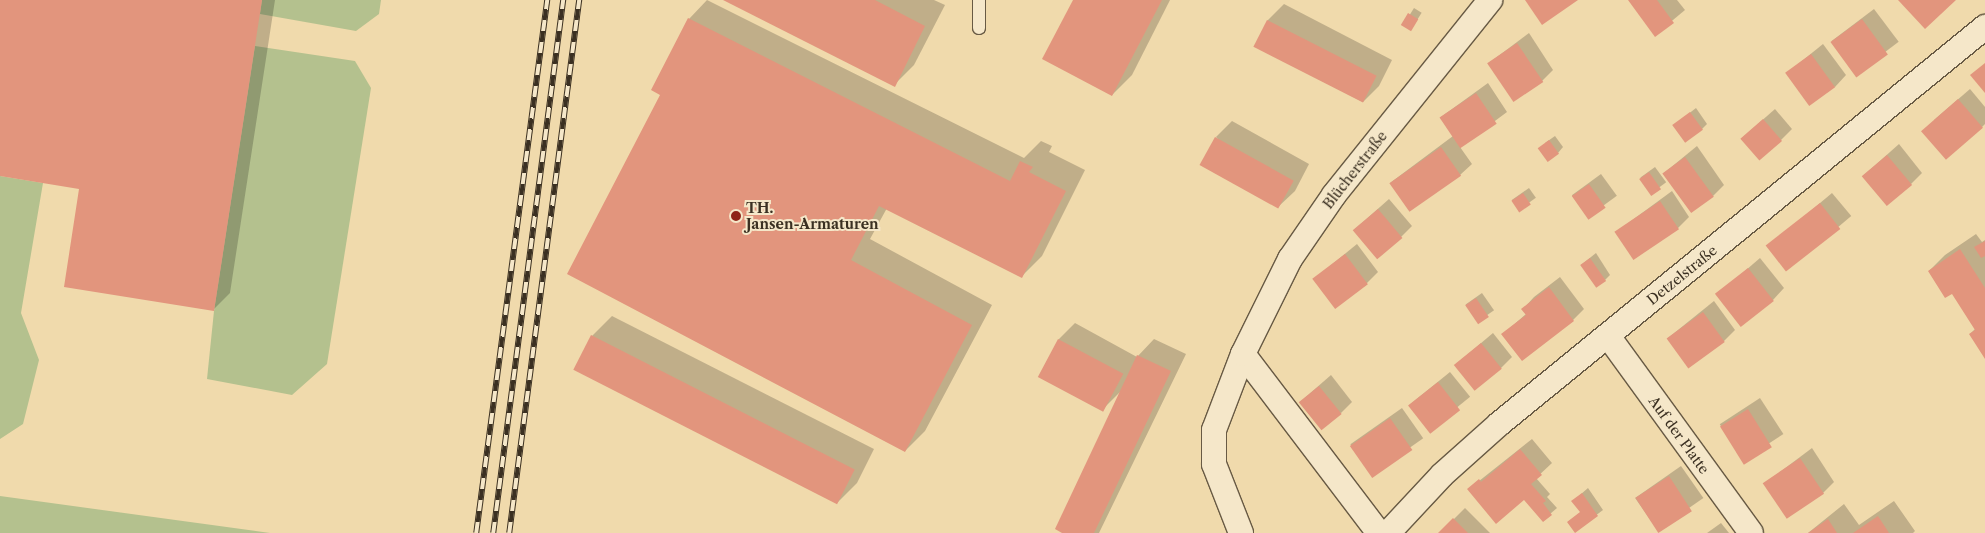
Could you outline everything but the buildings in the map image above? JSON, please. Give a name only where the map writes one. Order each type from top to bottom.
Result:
[{"type":"street","name":"Blücherstraße","points":[[1241,533],[1214,464],[1214,430],[1243,354],[1290,259],[1334,195],[1490,0]]},
{"type":"street","name":"Detzelstraße","points":[[1388,533],[1442,475],[1492,430],[1985,27]]},
{"type":"street","name":"Auf der Platte","points":[[1608,336],[1751,533]]},
{"type":"street","points":[[1243,354],[1379,533]]},
{"type":"lane","points":[[978,28],[979,0]]},
{"type":"green space","points":[[262,0],[381,0],[379,14],[356,31],[260,14]]},
{"type":"green space","points":[[255,46],[355,61],[371,88],[327,364],[292,395],[207,379],[214,311]]},
{"type":"green space","points":[[0,176],[43,183],[21,313],[39,360],[23,424],[0,439]]},
{"type":"green space","points":[[0,496],[270,533],[0,533]]},
{"type":"railway","points":[[476,533],[547,0]]},
{"type":"railway","points":[[493,533],[563,0]]},
{"type":"railway","points":[[509,533],[579,0]]},
{"type":"place","name":"TH. Jansen-Armaturen","points":[[736,216]]}]
